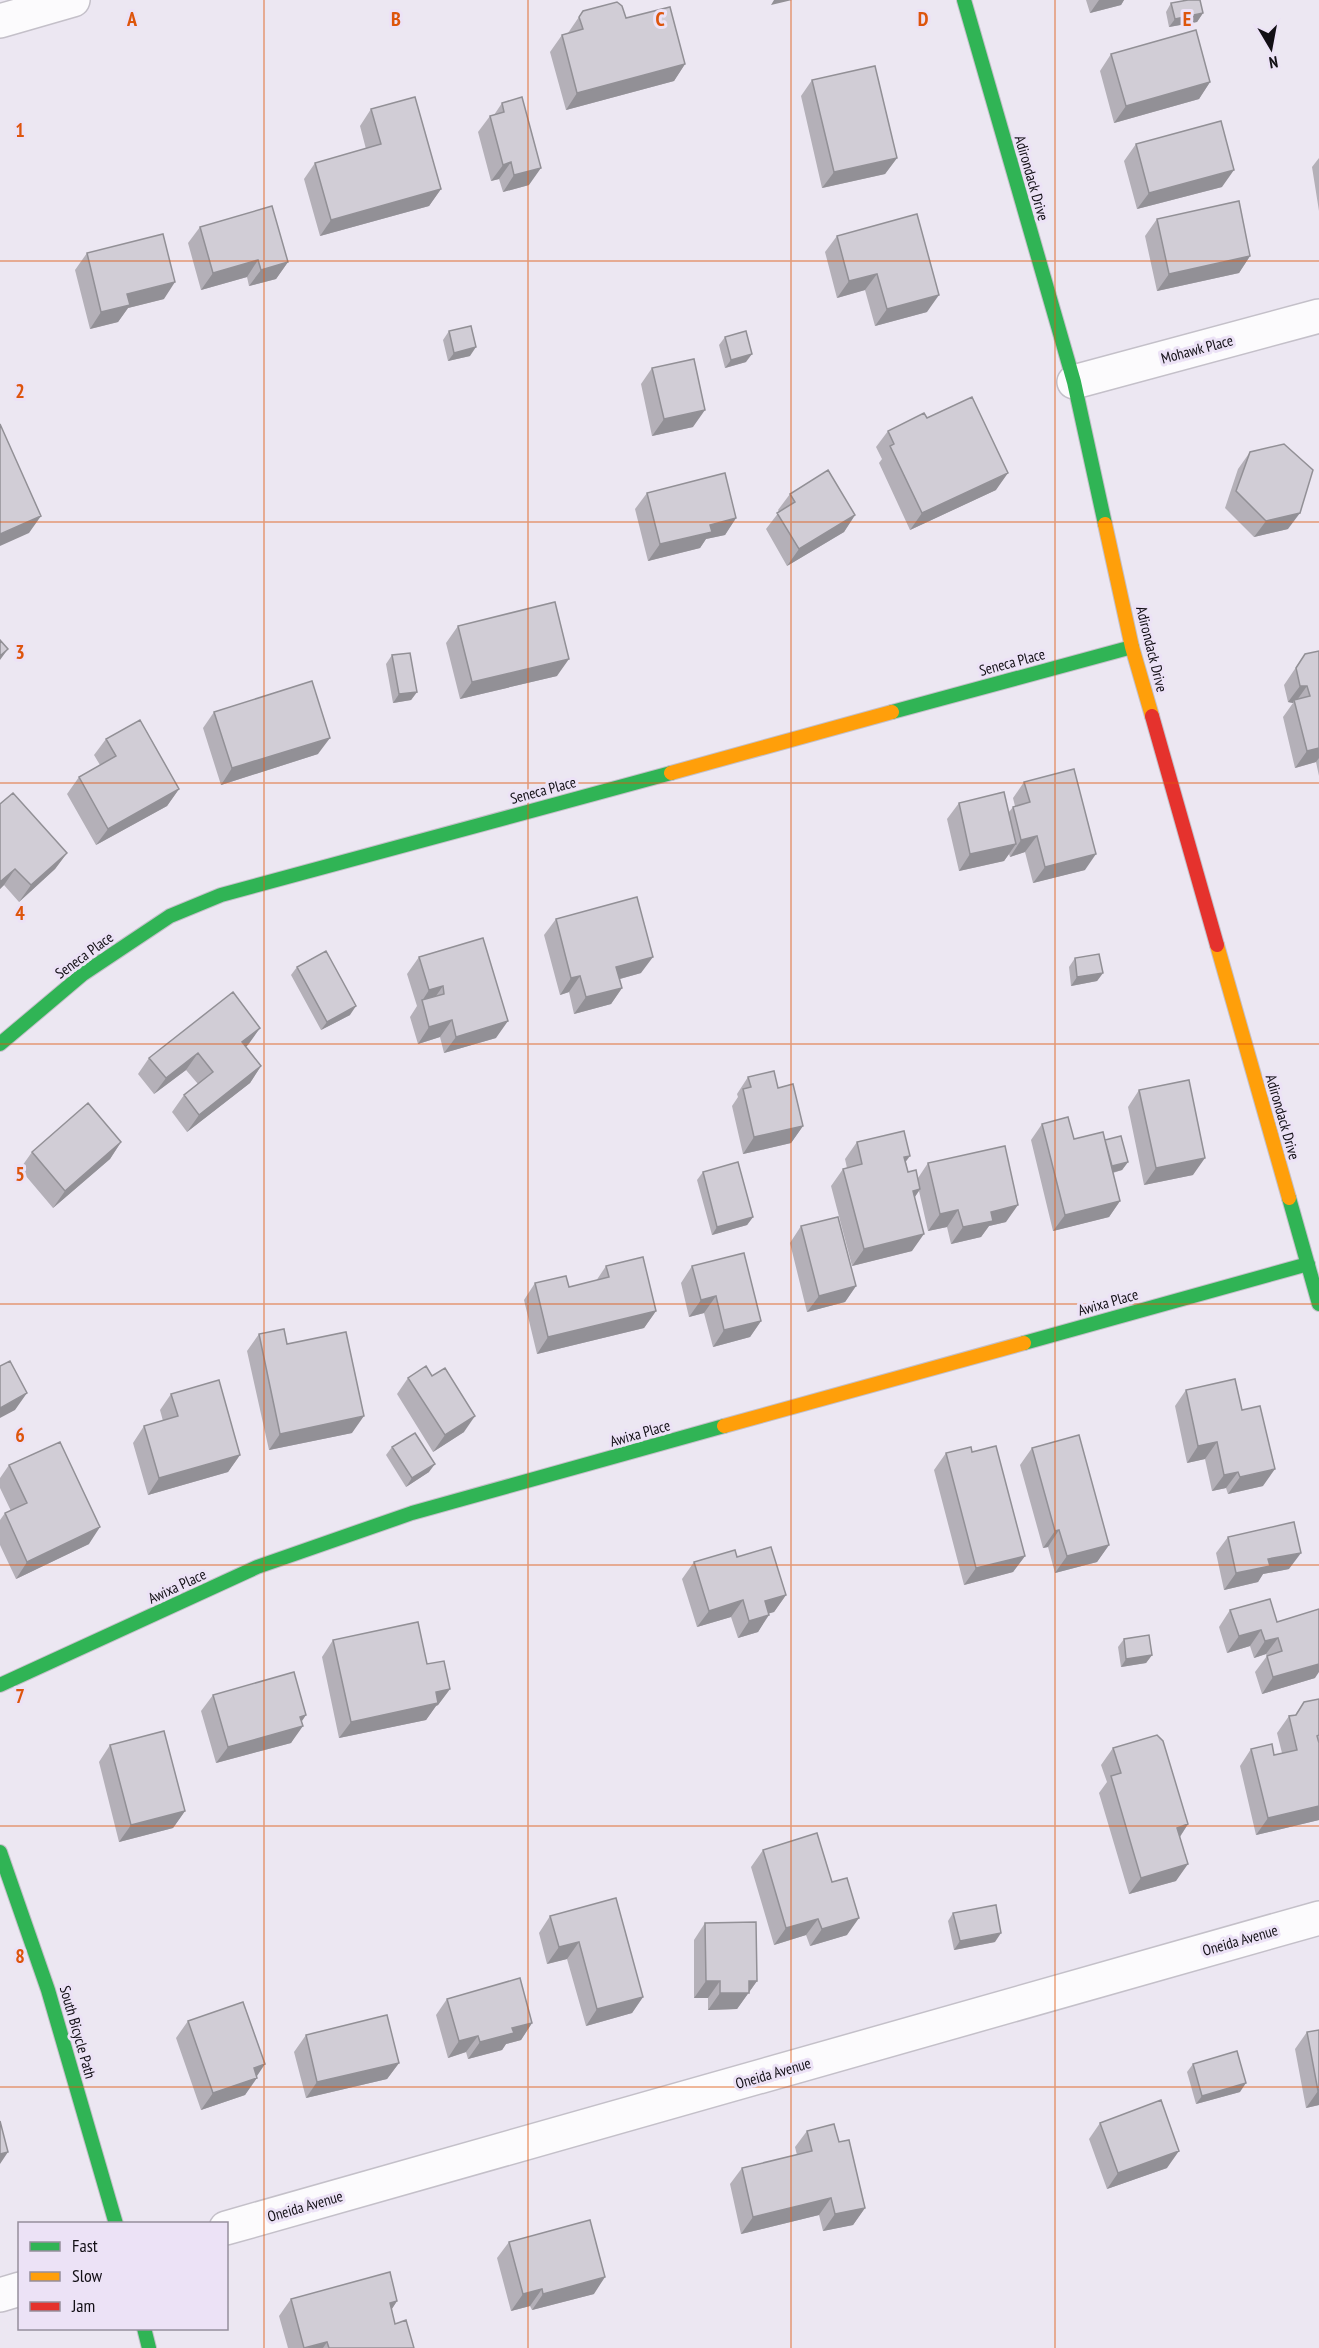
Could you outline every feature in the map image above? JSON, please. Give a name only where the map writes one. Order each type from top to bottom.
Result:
[{"type":"street","points":[[0,21],[73,0]]},
{"type":"street","name":"Adirondack Drive","points":[[963,0],[1074,382],[1132,646],[1319,1304]]},
{"type":"street","name":"Mohawk Place","points":[[1074,382],[1319,316]]},
{"type":"street","name":"Seneca Place","points":[[0,1044],[83,974],[170,916],[221,895],[1132,646]]},
{"type":"street","name":"Awixa Place","points":[[0,1685],[257,1567],[411,1514],[1308,1264]]},
{"type":"street","name":"South Bicycle Path","points":[[0,1852],[48,1989],[116,2222]]},
{"type":"street","name":"Oneida Avenue","points":[[228,2227],[1319,1918]]},
{"type":"street","points":[[0,2295],[18,2290]]},
{"type":"street","points":[[144,2330],[149,2348]]},
{"type":"building","points":[[1200,0],[1203,13],[1175,19],[1171,3]]},
{"type":"building","points":[[617,2],[622,6],[626,18],[670,7],[685,64],[577,93],[562,35],[583,29],[579,17],[583,11]]},
{"type":"building","points":[[1196,30],[1210,82],[1126,106],[1111,54]]},
{"type":"building","points":[[875,66],[897,158],[834,172],[812,80]]},
{"type":"building","points":[[415,97],[441,189],[331,220],[315,163],[381,144],[371,109]]},
{"type":"building","points":[[522,97],[541,168],[514,175],[511,162],[503,165],[490,116],[504,112],[502,103]]},
{"type":"building","points":[[1221,121],[1234,170],[1149,193],[1136,144]]},
{"type":"building","points":[[1239,201],[1250,256],[1169,274],[1157,219]]},
{"type":"building","points":[[272,206],[288,262],[261,270],[258,260],[213,273],[200,227]]},
{"type":"building","points":[[917,214],[939,295],[887,309],[877,274],[849,281],[837,236]]},
{"type":"building","points":[[163,234],[175,282],[127,294],[130,305],[101,312],[87,253]]},
{"type":"building","points":[[471,326],[476,347],[454,353],[449,331]]},
{"type":"building","points":[[746,331],[752,354],[731,360],[725,337]]},
{"type":"building","points":[[694,359],[705,410],[664,419],[652,368]]},
{"type":"building","points":[[972,397],[1008,473],[922,513],[890,446],[894,444],[888,431],[924,413],[927,418]]},
{"type":"building","points":[[0,424],[41,516],[0,534]]},
{"type":"building","points":[[1284,444],[1313,470],[1300,513],[1266,521],[1236,491],[1250,452]]},
{"type":"building","points":[[828,470],[855,515],[799,549],[777,513],[795,502],[790,494]]},
{"type":"building","points":[[725,473],[736,518],[710,525],[712,532],[660,544],[647,493]]},
{"type":"building","points":[[555,602],[569,659],[472,682],[458,626]]},
{"type":"building","points":[[0,640],[8,649],[0,656]]},
{"type":"building","points":[[1319,651],[1319,748],[1307,751],[1294,700],[1310,696],[1307,686],[1300,686],[1296,668],[1305,654]]},
{"type":"building","points":[[410,653],[417,692],[399,694],[392,655]]},
{"type":"building","points":[[312,681],[330,738],[232,768],[214,712]]},
{"type":"building","points":[[140,720],[179,789],[108,829],[79,777],[116,756],[106,739]]},
{"type":"building","points":[[1074,769],[1096,854],[1045,867],[1037,836],[1021,840],[1013,807],[1030,802],[1024,782]]},
{"type":"building","points":[[1004,792],[1016,844],[970,854],[959,803]]},
{"type":"building","points":[[13,793],[67,853],[31,885],[15,869],[0,882],[0,804]]},
{"type":"building","points":[[637,897],[653,957],[616,967],[622,988],[586,997],[580,976],[571,978],[556,919]]},
{"type":"building","points":[[483,938],[508,1021],[456,1037],[452,1020],[429,1027],[422,1000],[444,994],[443,986],[429,990],[419,957]]},
{"type":"building","points":[[326,951],[356,1006],[327,1022],[297,967]]},
{"type":"building","points":[[1099,954],[1103,973],[1077,977],[1075,958]]},
{"type":"building","points":[[233,992],[260,1028],[242,1042],[261,1066],[199,1115],[184,1095],[213,1072],[198,1053],[166,1078],[149,1058]]},
{"type":"building","points":[[774,1071],[778,1088],[793,1084],[803,1126],[754,1137],[743,1089],[751,1087],[748,1077]]},
{"type":"building","points":[[1189,1080],[1205,1158],[1156,1168],[1139,1090]]},
{"type":"building","points":[[88,1103],[121,1142],[65,1191],[32,1152]]},
{"type":"building","points":[[1068,1117],[1074,1139],[1103,1132],[1120,1201],[1065,1215],[1042,1124]]},
{"type":"building","points":[[904,1131],[910,1156],[904,1157],[908,1172],[916,1170],[920,1189],[913,1191],[924,1234],[864,1249],[843,1169],[862,1164],[857,1142]]},
{"type":"building","points":[[1121,1136],[1128,1162],[1112,1166],[1105,1140]]},
{"type":"building","points":[[1005,1146],[1018,1205],[991,1212],[993,1221],[963,1227],[958,1210],[940,1214],[928,1163]]},
{"type":"building","points":[[738,1162],[753,1217],[717,1227],[703,1172]]},
{"type":"building","points":[[838,1217],[856,1286],[819,1296],[801,1226]]},
{"type":"building","points":[[744,1253],[761,1321],[724,1330],[716,1296],[701,1300],[692,1266]]},
{"type":"building","points":[[643,1257],[656,1311],[548,1337],[535,1283],[566,1276],[569,1287],[609,1277],[606,1266]]},
{"type":"building","points":[[284,1329],[287,1344],[346,1332],[364,1416],[280,1434],[259,1334]]},
{"type":"building","points":[[10,1361],[27,1393],[0,1408],[0,1366]]},
{"type":"building","points":[[426,1366],[432,1376],[445,1368],[475,1416],[445,1435],[408,1378]]},
{"type":"building","points":[[1235,1379],[1242,1410],[1260,1406],[1275,1469],[1240,1477],[1238,1472],[1224,1475],[1217,1442],[1198,1446],[1186,1390]]},
{"type":"building","points":[[219,1380],[240,1455],[159,1478],[144,1426],[178,1416],[171,1394]]},
{"type":"building","points":[[415,1433],[435,1464],[412,1478],[392,1447]]},
{"type":"building","points":[[1079,1435],[1109,1545],[1067,1556],[1059,1530],[1055,1531],[1032,1448]]},
{"type":"building","points":[[60,1442],[100,1527],[27,1562],[5,1513],[27,1503],[9,1465]]},
{"type":"building","points":[[996,1446],[1025,1556],[976,1568],[946,1453],[971,1447],[972,1452]]},
{"type":"building","points":[[1294,1522],[1301,1553],[1268,1559],[1270,1566],[1236,1573],[1228,1537]]},
{"type":"building","points":[[771,1547],[786,1595],[765,1601],[769,1615],[749,1621],[743,1600],[709,1611],[694,1562],[735,1550],[737,1557]]},
{"type":"building","points":[[1270,1599],[1277,1622],[1319,1609],[1319,1664],[1273,1677],[1267,1656],[1282,1651],[1278,1638],[1265,1641],[1261,1630],[1239,1636],[1230,1610]]},
{"type":"building","points":[[418,1622],[427,1664],[444,1661],[450,1689],[436,1692],[438,1703],[351,1722],[333,1640]]},
{"type":"building","points":[[1149,1635],[1152,1655],[1126,1659],[1124,1639]]},
{"type":"building","points":[[294,1672],[306,1715],[300,1717],[303,1726],[228,1747],[213,1695]]},
{"type":"building","points":[[1319,1699],[1319,1735],[1317,1736],[1319,1806],[1268,1818],[1251,1749],[1272,1744],[1274,1755],[1297,1750],[1289,1716],[1296,1715],[1304,1702]]},
{"type":"building","points":[[164,1731],[185,1811],[131,1825],[110,1745]]},
{"type":"building","points":[[1157,1735],[1163,1741],[1188,1824],[1177,1828],[1188,1864],[1141,1878],[1111,1776],[1121,1773],[1113,1748]]},
{"type":"building","points":[[817,1833],[832,1882],[847,1878],[859,1918],[822,1929],[818,1919],[786,1928],[763,1850]]},
{"type":"building","points":[[616,1898],[643,1997],[597,2009],[579,1942],[559,1947],[550,1916]]},
{"type":"building","points":[[996,1905],[1001,1933],[960,1941],[953,1913]]},
{"type":"building","points":[[756,1922],[757,1981],[749,1981],[749,1993],[720,1993],[720,1981],[706,1981],[705,1923]]},
{"type":"building","points":[[520,1978],[532,2023],[512,2028],[514,2033],[480,2042],[478,2036],[459,2041],[447,1999]]},
{"type":"building","points":[[243,2002],[265,2064],[254,2068],[257,2078],[213,2093],[188,2021]]},
{"type":"building","points":[[387,2015],[399,2063],[317,2082],[306,2035]]},
{"type":"building","points":[[1319,2030],[1319,2091],[1318,2091],[1307,2032]]},
{"type":"building","points":[[1237,2051],[1246,2083],[1202,2096],[1193,2064]]},
{"type":"building","points":[[1161,2100],[1179,2151],[1118,2173],[1100,2123]]},
{"type":"building","points":[[0,2121],[8,2152],[0,2154]]},
{"type":"building","points":[[834,2124],[839,2142],[849,2140],[865,2208],[835,2214],[831,2198],[753,2217],[742,2168],[812,2151],[807,2131]]},
{"type":"building","points":[[590,2220],[605,2277],[543,2294],[542,2289],[523,2294],[509,2242]]},
{"type":"building","points":[[390,2272],[397,2301],[390,2303],[395,2324],[406,2320],[414,2348],[329,2348],[327,2342],[304,2348],[291,2299]]},
{"type":"traffic: fast","points":[[964,0],[1074,382],[1105,524]]},
{"type":"traffic: fast","points":[[892,712],[1132,647]]},
{"type":"traffic: fast","points":[[0,1044],[83,974],[170,916],[221,895],[671,773]]},
{"type":"traffic: fast","points":[[1289,1198],[1319,1304]]},
{"type":"traffic: fast","points":[[1024,1343],[1308,1264]]},
{"type":"traffic: fast","points":[[0,1685],[257,1567],[412,1513],[724,1426]]},
{"type":"traffic: fast","points":[[0,1852],[48,1990],[115,2222]]},
{"type":"traffic: fast","points":[[144,2330],[149,2348]]},
{"type":"traffic: slow","points":[[1105,524],[1132,647],[1152,716]]},
{"type":"traffic: slow","points":[[671,773],[892,712]]},
{"type":"traffic: slow","points":[[1217,945],[1289,1198]]},
{"type":"traffic: slow","points":[[724,1426],[1024,1343]]},
{"type":"traffic: jam","points":[[1152,716],[1217,945]]}]
